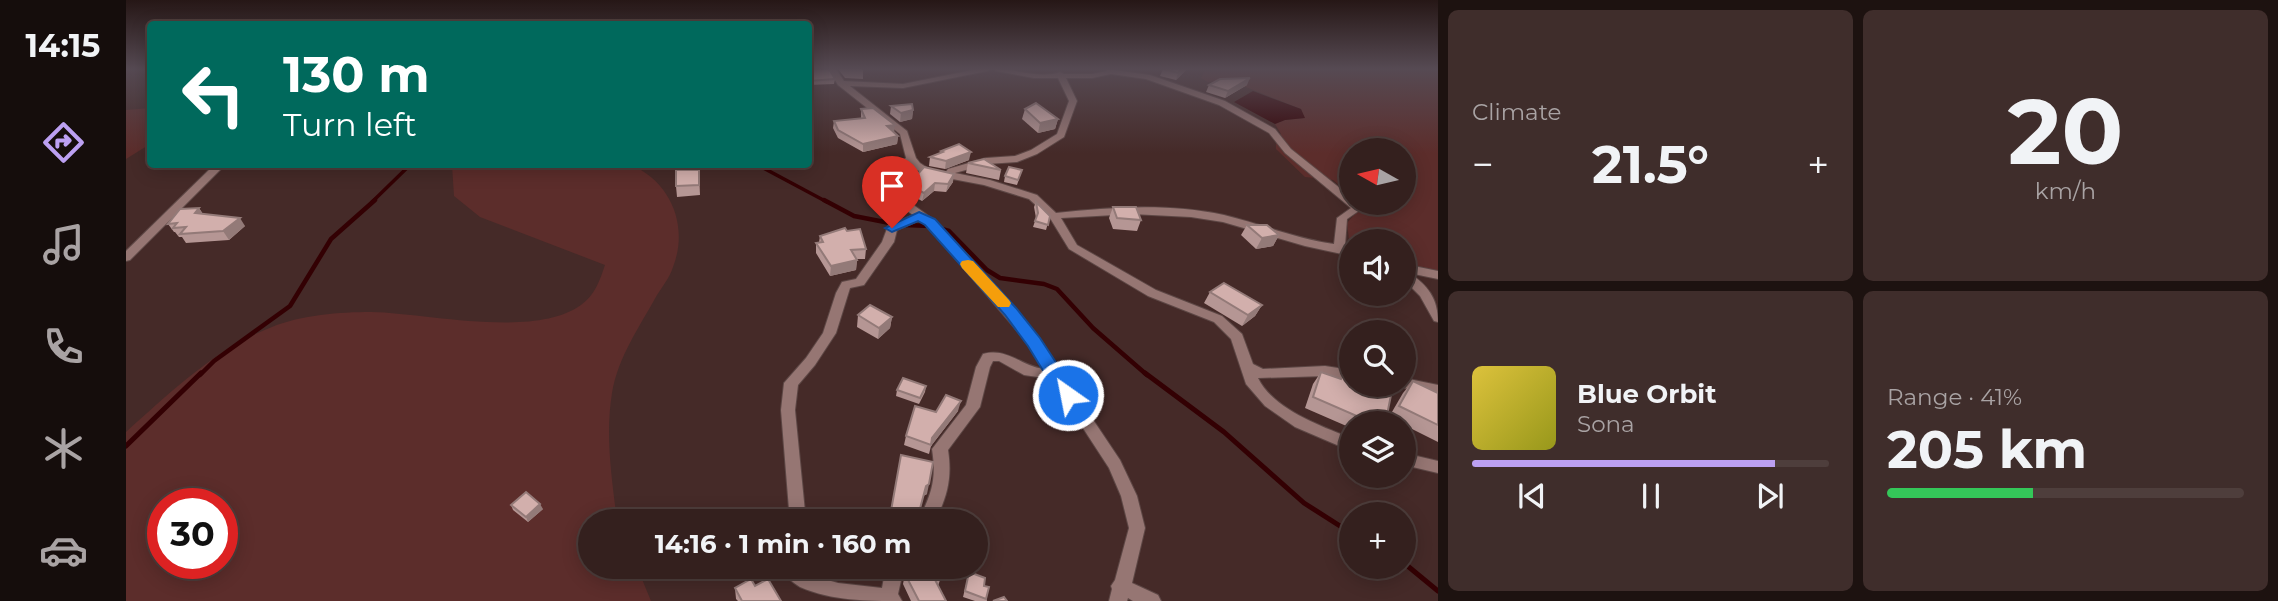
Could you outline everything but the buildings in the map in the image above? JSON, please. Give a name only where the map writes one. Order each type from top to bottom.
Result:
[{"type":"street","points":[[860,97],[899,127],[904,133],[911,159],[926,171],[950,174],[1025,193],[1044,204],[1073,247],[1152,293],[1218,319],[1237,337],[1253,384],[1270,402],[1300,423],[1339,440]]},
{"type":"street","points":[[950,174],[951,171],[986,162],[1017,159],[1061,135],[1073,101],[1071,97]]},
{"type":"street","points":[[1205,97],[1222,103],[1272,131],[1288,151],[1339,192]]},
{"type":"street","points":[[911,159],[908,159],[915,175],[899,187],[899,194],[909,210],[930,222],[1011,312],[1034,342],[1115,466],[1129,496],[1137,528],[1119,593],[1152,601]]},
{"type":"street","points":[[126,257],[217,168]]},
{"type":"street","points":[[1054,216],[1086,212],[1170,212],[1212,216],[1309,244],[1339,249]]},
{"type":"street","points":[[797,509],[788,410],[791,383],[806,370],[836,320],[839,296],[846,285],[860,282],[888,242],[892,228],[919,216]]},
{"type":"street","points":[[1416,270],[1438,275]]},
{"type":"street","points":[[1416,283],[1438,318]]},
{"type":"street","points":[[934,509],[945,473],[940,449],[973,407],[988,357],[995,354],[1026,370],[1055,375]]},
{"type":"street","points":[[1247,367],[1262,374],[1325,371],[1339,373]]},
{"type":"street","points":[[1416,385],[1438,390]]},
{"type":"street","points":[[1416,462],[1438,467]]},
{"type":"street","points":[[803,579],[828,590],[891,599],[894,579]]},
{"type":"shaded area","points":[[1243,97],[1269,97],[1301,109],[1305,118],[1275,124],[1234,102]]},
{"type":"shaded area","points":[[1271,97],[1438,97],[1438,279],[1416,271],[1416,229],[1348,229],[1347,223],[1354,215],[1416,215],[1416,138],[1339,138],[1339,185],[1333,180],[1305,177],[1276,149],[1276,140],[1281,134],[1275,124],[1304,118],[1301,109]]},
{"type":"shaded area","points":[[147,108],[147,146],[126,159],[126,110]]},
{"type":"shaded area","points":[[452,168],[636,168],[657,182],[673,207],[679,236],[673,267],[624,354],[612,393],[609,441],[616,509],[578,509],[578,579],[642,579],[651,601],[126,601],[126,432],[213,359],[251,336],[283,323],[308,317],[371,312],[479,322],[536,321],[561,315],[586,301],[599,282],[605,265],[480,217],[454,196]]},
{"type":"waterway","points":[[372,202],[407,168]]},
{"type":"waterway","points":[[763,168],[827,202]]},
{"type":"waterway","points":[[200,375],[214,361],[290,306],[331,239],[375,200]]},
{"type":"waterway","points":[[824,200],[854,216],[895,224]]},
{"type":"waterway","points":[[904,225],[931,226],[949,231],[987,270],[1000,278],[1044,284],[1057,289],[1093,328],[1147,375]]},
{"type":"waterway","points":[[126,446],[201,373]]},
{"type":"waterway","points":[[1145,373],[1224,432],[1304,503],[1339,525]]},
{"type":"waterway","points":[[1416,573],[1438,591]]},
{"type":"slow traffic","points":[[968,264],[1003,303]]},
{"type":"route","points":[[892,228],[919,216],[930,222],[1011,312],[1068,395]]}]
